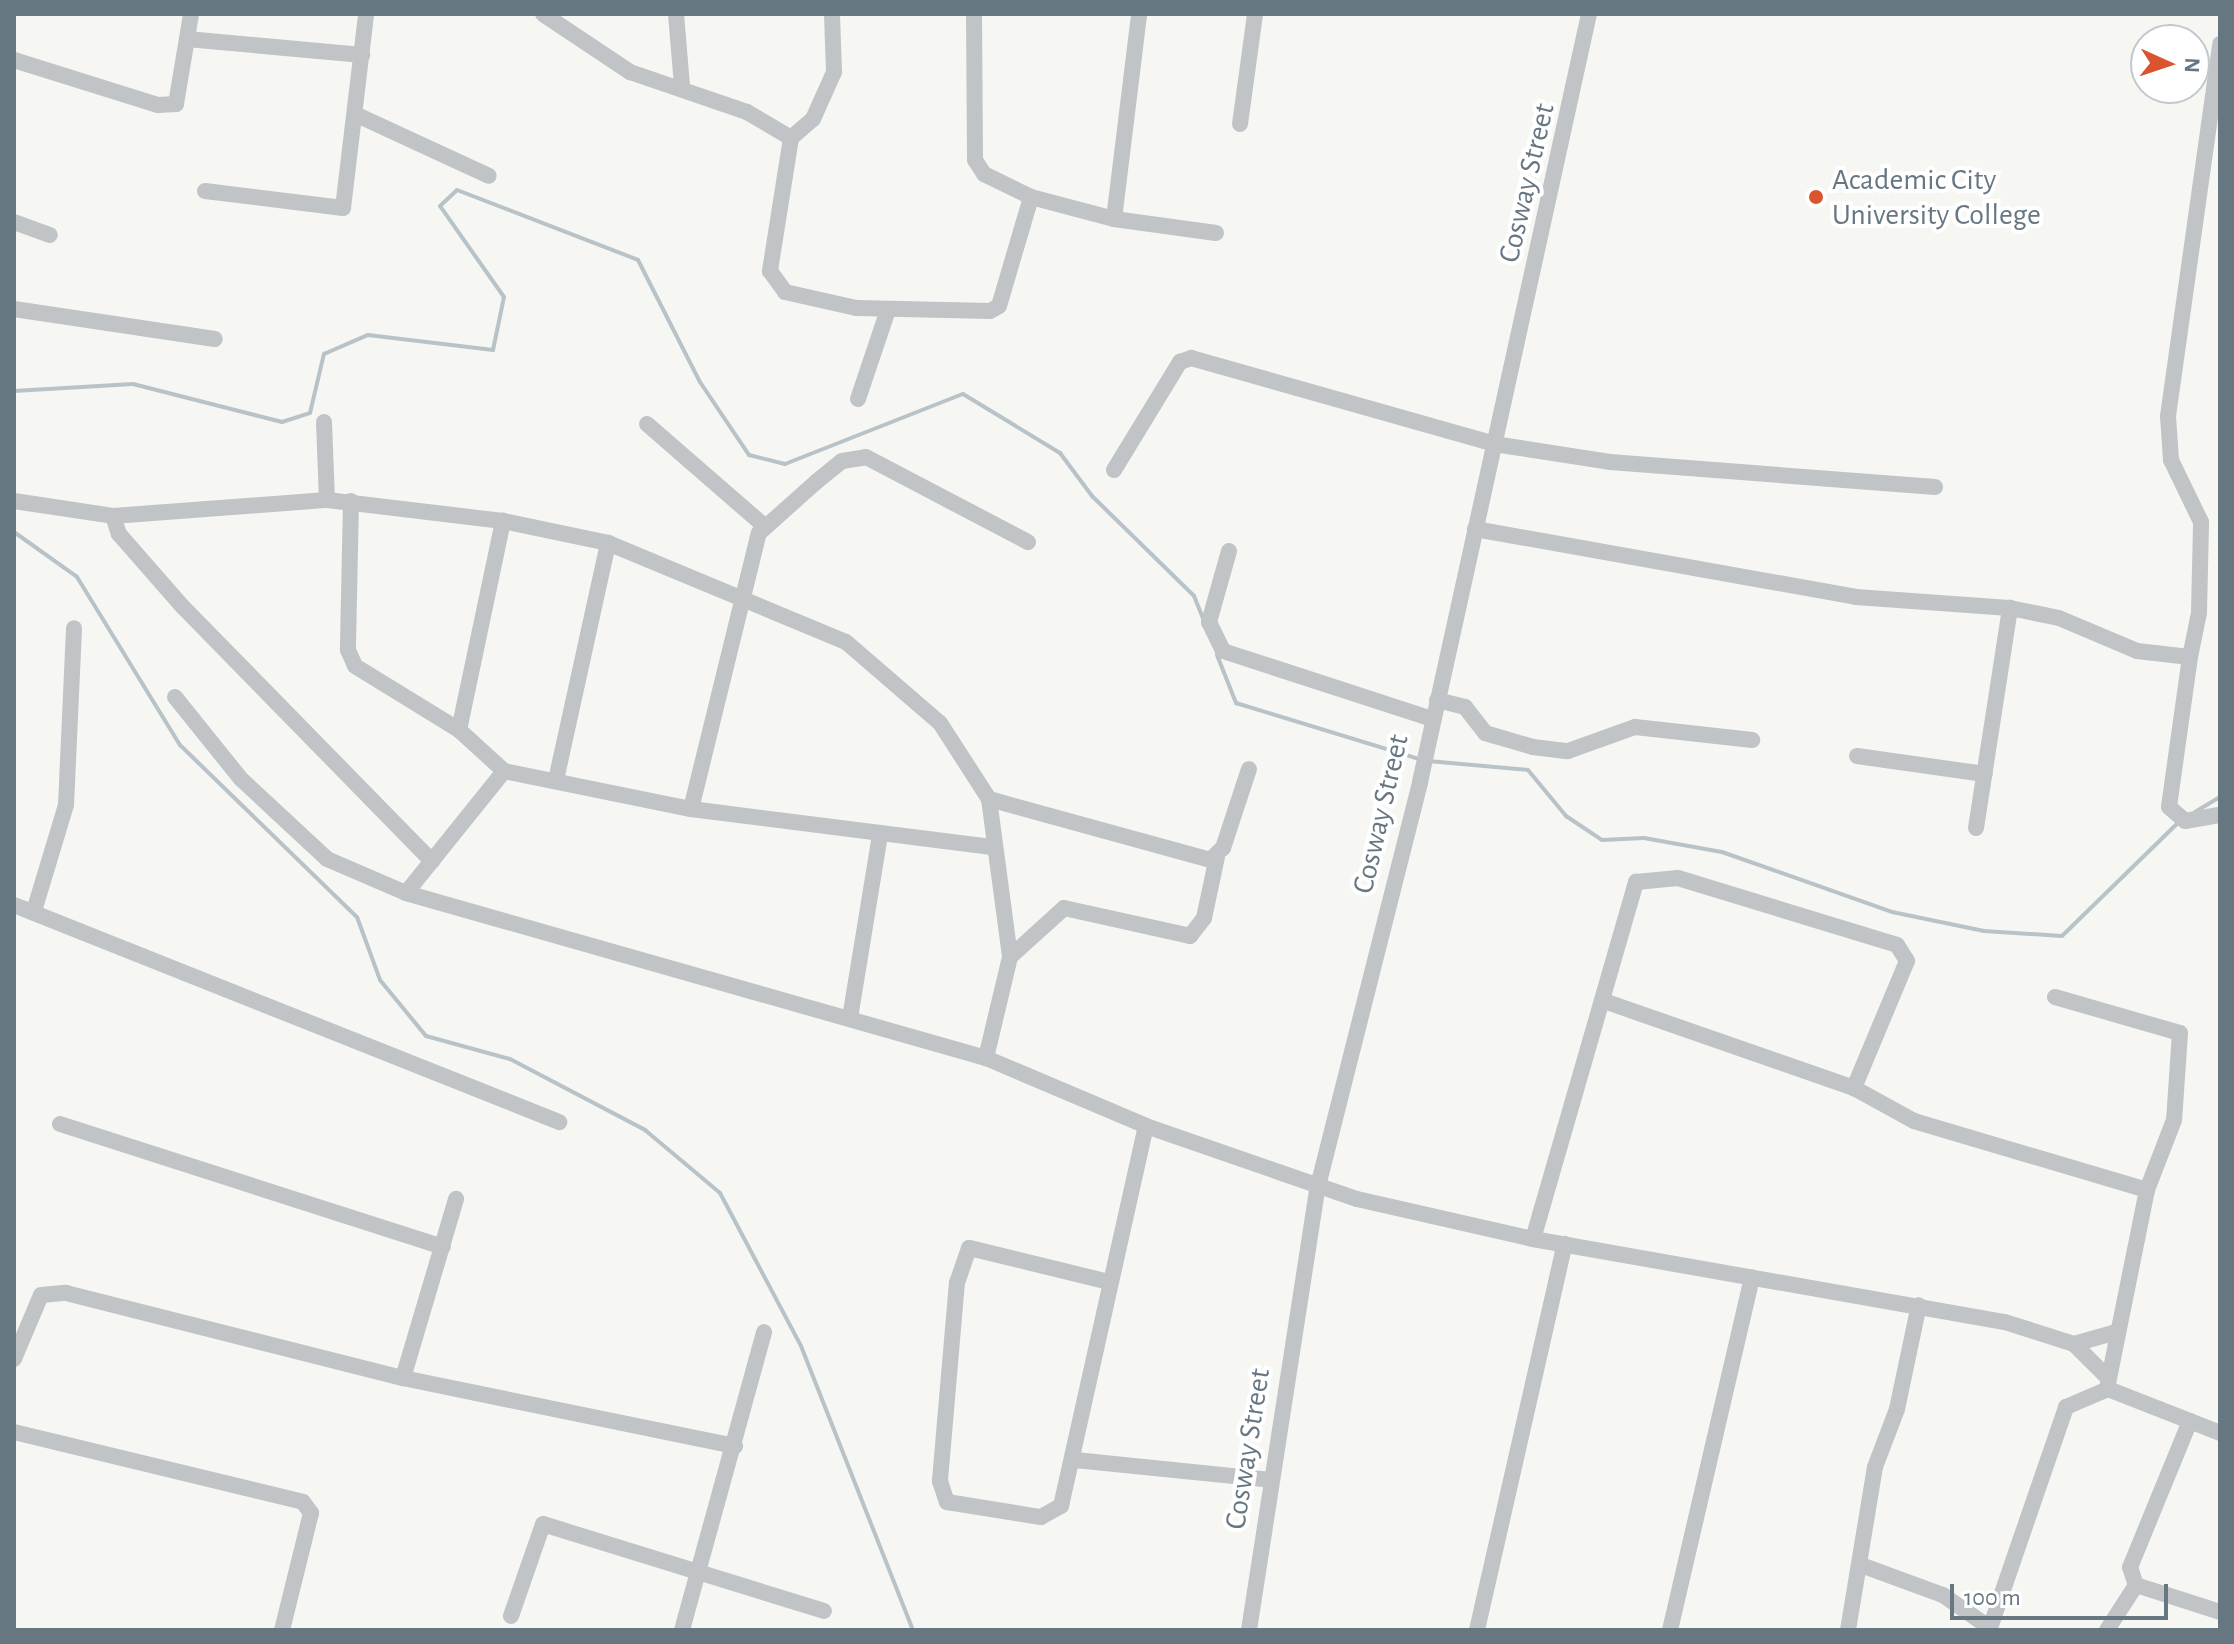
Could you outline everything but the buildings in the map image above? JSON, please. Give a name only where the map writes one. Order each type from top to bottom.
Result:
[{"type":"street","points":[[14,60],[168,105],[176,104],[191,14]]},
{"type":"street","points":[[205,191],[343,208],[357,115],[366,14]]},
{"type":"street","points":[[543,14],[630,72],[682,85],[791,138]]},
{"type":"street","points":[[676,14],[682,85]]},
{"type":"street","points":[[832,14],[834,72],[813,119],[791,138],[773,285],[828,304],[888,310],[999,306],[1031,197]]},
{"type":"street","points":[[974,14],[975,160],[992,180],[1031,197],[1114,219],[1216,233]]},
{"type":"street","points":[[1114,219],[1139,14]]},
{"type":"street","points":[[1240,124],[1255,14]]},
{"type":"street","name":"Cosway Street","points":[[1249,1630],[1318,1186],[1420,782],[1589,14]]},
{"type":"street","points":[[187,39],[362,55]]},
{"type":"street","points":[[2220,44],[2168,416],[2171,460],[2201,522],[2199,613],[2169,807],[2185,821],[2220,815]]},
{"type":"street","points":[[357,115],[489,176]]},
{"type":"street","points":[[14,222],[50,235]]},
{"type":"street","points":[[14,309],[215,339]]},
{"type":"street","points":[[858,399],[888,310]]},
{"type":"street","points":[[1114,470],[1180,362],[1191,358],[1494,444],[1610,462],[1935,487]]},
{"type":"street","points":[[324,422],[327,500]]},
{"type":"street","points":[[647,424],[763,525]]},
{"type":"street","points":[[691,809],[763,525],[858,456],[1028,542]]},
{"type":"street","points":[[14,501],[113,516],[327,500],[503,521],[608,543],[744,595],[876,661],[940,723],[989,799],[990,847],[1010,957],[986,1058]]},
{"type":"street","points":[[351,501],[348,650],[355,666],[459,730],[504,771],[691,809],[990,847]]},
{"type":"street","points":[[113,516],[119,534],[183,607],[432,861]]},
{"type":"street","points":[[459,730],[503,521]]},
{"type":"street","points":[[1475,529],[1856,597],[2010,608],[2059,618],[2137,651],[2190,657]]},
{"type":"street","points":[[556,780],[608,543]]},
{"type":"street","points":[[1229,551],[1209,622],[1223,651],[1431,723]]},
{"type":"street","points":[[1976,828],[2010,608]]},
{"type":"street","points":[[34,911],[66,805],[74,628]]},
{"type":"street","points":[[175,697],[241,779],[327,859],[406,893],[986,1058],[1146,1126],[1318,1186],[1533,1239],[1919,1305],[2074,1344],[2116,1332]]},
{"type":"street","points":[[1437,700],[1465,707],[1485,733],[1533,747],[1568,751],[1635,727],[1752,740]]},
{"type":"street","points":[[1857,756],[1985,774]]},
{"type":"street","points":[[1010,957],[1064,908],[1190,936],[1204,918],[1217,857],[1249,769]]},
{"type":"street","points":[[406,893],[504,771]]},
{"type":"street","points":[[989,799],[1217,857]]},
{"type":"street","points":[[850,1018],[880,834]]},
{"type":"street","points":[[1533,1239],[1604,1001],[1628,898],[1651,876],[1678,878],[1897,945],[1907,961],[1854,1088]]},
{"type":"street","points":[[14,905],[559,1122]]},
{"type":"street","points":[[2055,997],[2180,1033],[2174,1120],[2147,1190],[2116,1332],[2108,1384]]},
{"type":"street","points":[[1604,1001],[1854,1088],[1914,1121],[2147,1190]]},
{"type":"street","points":[[60,1124],[443,1247]]},
{"type":"street","points":[[1109,1282],[980,1248],[969,1248],[959,1265],[941,1495],[956,1507],[1053,1515],[1075,1460],[1109,1282],[1146,1126]]},
{"type":"street","points":[[403,1378],[456,1199]]},
{"type":"street","points":[[1477,1630],[1565,1244]]},
{"type":"street","points":[[1670,1630],[1752,1277]]},
{"type":"street","points":[[14,1359],[34,1305],[55,1292],[403,1378],[735,1446]]},
{"type":"street","points":[[1848,1630],[1875,1467],[1897,1409],[1919,1305]]},
{"type":"street","points":[[682,1630],[764,1332]]},
{"type":"street","points":[[2074,1344],[2108,1384],[2220,1433]]},
{"type":"street","points":[[1861,1565],[1943,1595],[1993,1629],[2058,1421],[2080,1395],[2108,1384]]},
{"type":"street","points":[[2107,1630],[2136,1585],[2132,1555],[2190,1421]]},
{"type":"street","points":[[14,1432],[303,1502],[311,1513],[282,1630]]},
{"type":"street","points":[[1075,1460],[1271,1480]]},
{"type":"street","points":[[511,1616],[538,1525],[698,1570],[824,1611]]},
{"type":"street","points":[[2136,1585],[2220,1612]]},
{"type":"waterway","points":[[14,391],[133,384],[282,422],[310,413],[324,354],[368,335],[493,350],[504,297],[440,206],[457,190],[638,260],[700,382],[749,455],[785,464],[963,394],[1060,453],[1092,496],[1194,596],[1204,621]]},
{"type":"waterway","points":[[14,532],[77,577],[180,745],[357,917],[380,980],[426,1036],[510,1059],[645,1130],[720,1193],[801,1346],[913,1630]]},
{"type":"waterway","points":[[1217,655],[1236,703],[1419,759]]},
{"type":"waterway","points":[[1428,761],[1528,770],[1566,816],[1602,840],[1644,838],[1722,852],[1892,912],[1984,931],[2062,936],[2180,821]]},
{"type":"waterway","points":[[2195,812],[2220,797]]},
{"type":"place","name":"Academic City University College","points":[[1816,197]]}]
